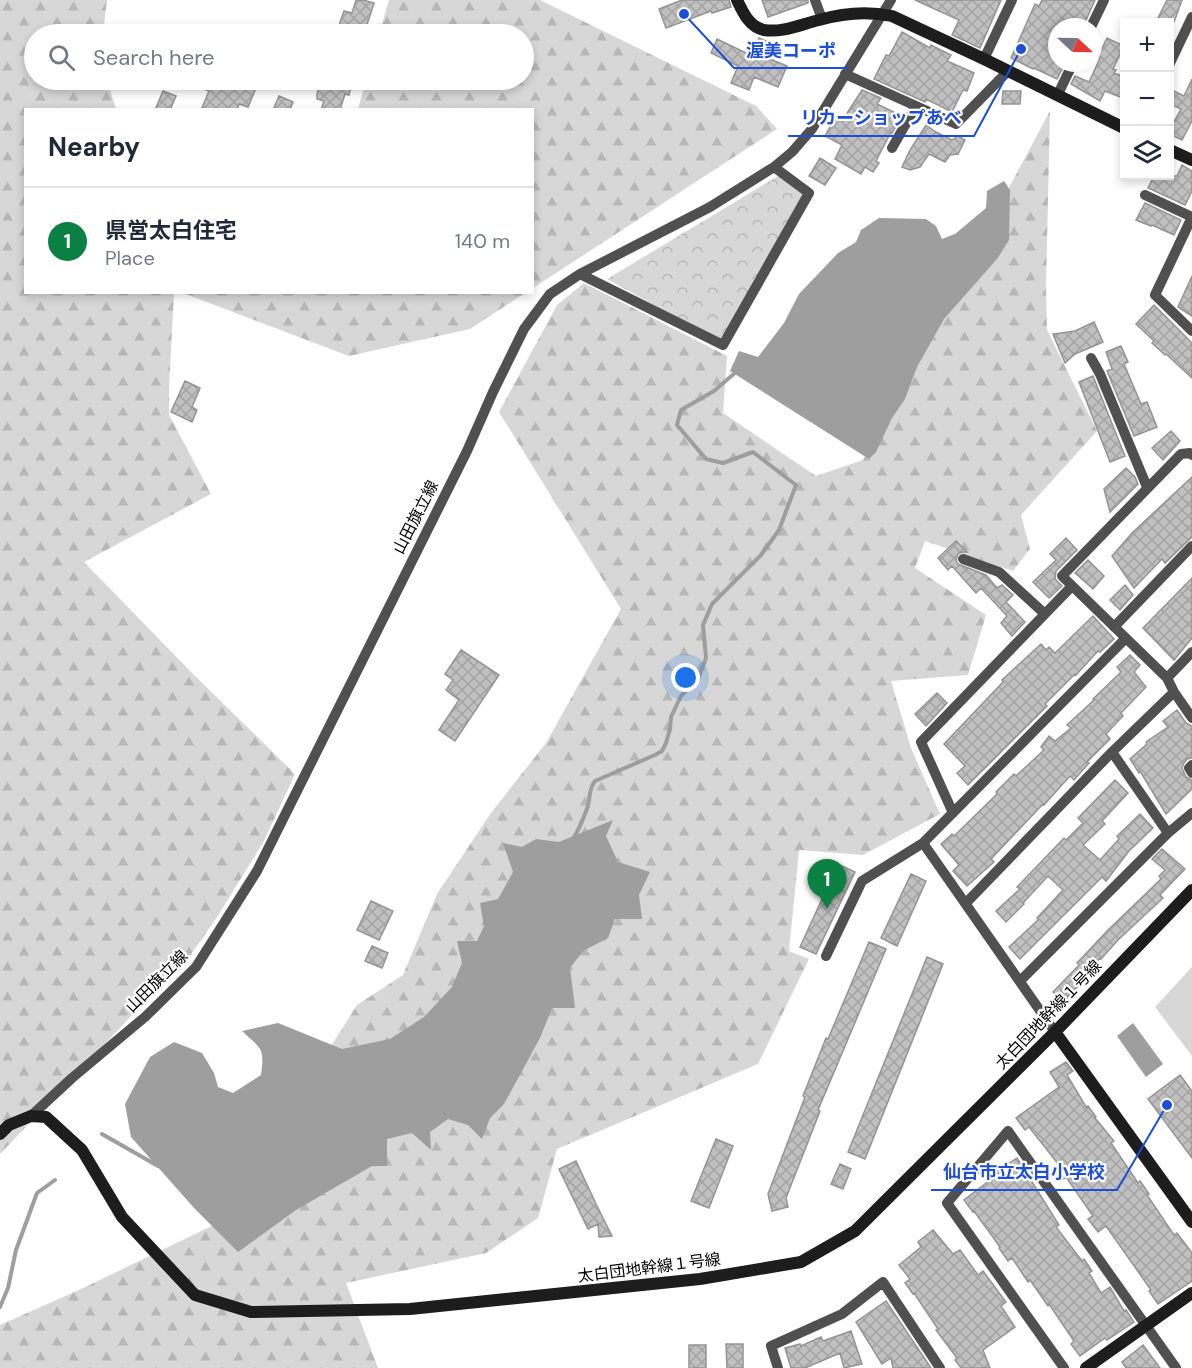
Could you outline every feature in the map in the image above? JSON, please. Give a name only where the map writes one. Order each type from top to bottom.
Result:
[{"type":"street","points":[[737,0],[749,22],[763,30],[790,28],[860,12],[892,16],[1121,126]]},
{"type":"street","points":[[815,0],[822,19]]},
{"type":"street","name":"山田旗立線","points":[[0,1134],[9,1125],[31,1116],[72,1078],[145,1017],[196,967],[258,871],[467,451],[492,392],[524,329],[550,294],[580,274],[710,207],[792,152],[812,129],[891,0]]},
{"type":"street","points":[[984,59],[1012,0]]},
{"type":"street","points":[[1095,18],[1104,0]]},
{"type":"street","points":[[1174,55],[1192,17]]},
{"type":"street","points":[[845,74],[956,124],[1008,71]]},
{"type":"street","points":[[1058,94],[1069,72]]},
{"type":"street","points":[[892,148],[916,106]]},
{"type":"street","points":[[1174,152],[1192,160]]},
{"type":"street","points":[[580,274],[723,345],[809,193],[774,166]]},
{"type":"street","points":[[1145,195],[1192,217],[1155,295],[1192,331]]},
{"type":"street","points":[[1091,358],[1100,374],[1147,488]]},
{"type":"street","points":[[1192,454],[1181,454],[1062,576],[1167,678],[1192,718]]},
{"type":"street","points":[[1114,627],[1192,546]]},
{"type":"street","points":[[963,559],[999,572],[1045,614]]},
{"type":"street","points":[[953,813],[921,742],[1072,586]]},
{"type":"street","points":[[826,956],[862,881],[923,843],[1126,638]]},
{"type":"street","points":[[1167,678],[1192,652]]},
{"type":"street","points":[[966,903],[1112,752],[1174,692]]},
{"type":"street","points":[[1112,752],[1168,833]]},
{"type":"street","points":[[1192,765],[1189,768],[1192,772]]},
{"type":"street","points":[[1020,981],[1168,833],[1192,813]]},
{"type":"street","points":[[923,843],[1192,1222]]},
{"type":"street","name":"太白団地幹線１号線","points":[[31,1116],[46,1117],[82,1150],[122,1217],[195,1295],[251,1312],[410,1310],[700,1279],[801,1262],[855,1231],[1055,1032],[1192,890]]},
{"type":"street","points":[[1064,1368],[947,1203],[1008,1131],[1176,1368]]},
{"type":"street","points":[[778,1368],[771,1346],[842,1314],[883,1282],[940,1368]]},
{"type":"street","points":[[1086,1368],[1192,1293]]},
{"type":"green space","points":[[0,0],[107,0],[104,24],[24,24],[24,90],[110,90],[116,108],[24,108],[24,294],[174,294],[169,415],[211,494],[84,562],[295,774],[264,841],[217,917],[183,966],[138,1009],[0,1154]]},
{"type":"green space","points":[[389,0],[540,0],[756,106],[777,129],[534,287],[534,108],[358,108],[363,90],[534,90],[534,24],[382,24]]},
{"type":"green space","points":[[1050,111],[1047,330],[1097,431],[1021,515],[1030,549],[1013,571],[925,541],[915,568],[986,615],[968,675],[891,681],[911,748],[940,814],[863,855],[799,850],[789,951],[809,959],[758,1064],[557,1149],[538,1218],[486,1253],[346,1283],[378,1368],[0,1368],[0,1325],[220,1222],[357,1005],[403,975],[437,894],[491,813],[546,743],[621,609],[499,412],[557,305],[584,283],[727,356],[723,413],[816,476],[863,460]]},
{"type":"green space","points":[[778,176],[806,191],[723,343],[607,279]]},
{"type":"green space","points":[[186,294],[523,294],[470,329],[349,356]]},
{"type":"green space","points":[[1192,967],[1192,1056],[1155,1007]]},
{"type":"shaded area","points":[[1004,181],[1010,190],[1009,240],[997,259],[944,319],[917,367],[905,399],[892,418],[876,452],[869,459],[730,371],[739,351],[758,357],[784,323],[799,294],[838,253],[856,242],[861,230],[879,218],[926,219],[936,226],[942,239],[955,234],[986,208],[987,191]]},
{"type":"shaded area","points":[[613,820],[606,836],[618,862],[650,872],[639,895],[642,919],[615,919],[608,938],[583,951],[570,968],[575,1008],[552,1008],[540,1038],[504,1104],[490,1118],[482,1139],[468,1125],[448,1119],[430,1132],[431,1150],[412,1133],[387,1139],[387,1166],[372,1166],[296,1210],[238,1252],[195,1209],[131,1137],[125,1104],[150,1057],[174,1042],[202,1053],[214,1073],[218,1087],[233,1093],[261,1075],[262,1054],[260,1049],[242,1031],[278,1023],[342,1049],[390,1039],[424,1017],[452,987],[462,963],[457,941],[477,941],[484,926],[480,903],[498,899],[513,872],[503,843],[522,847],[536,839],[559,842]]},
{"type":"shaded area","points":[[1133,1023],[1163,1064],[1146,1077],[1117,1036]]},
{"type":"building","points":[[356,0],[374,3],[367,24],[339,24],[344,11],[352,13]]},
{"type":"building","points":[[682,0],[729,0],[731,7],[712,13],[711,11],[666,28],[659,9]]},
{"type":"building","points":[[762,0],[808,0],[808,3],[768,17]]},
{"type":"building","points":[[915,0],[1001,0],[980,48],[952,35],[959,20]]},
{"type":"building","points":[[1042,0],[1095,0],[1087,18],[1048,18],[1048,72],[1060,72],[1057,79],[1011,58],[1035,4],[1039,6]]},
{"type":"building","points":[[1167,0],[1182,0],[1174,22],[1174,18],[1158,18]]},
{"type":"building","points":[[902,32],[930,48],[931,45],[951,55],[947,61],[974,73],[967,91],[963,90],[952,112],[926,99],[925,102],[874,79],[886,55],[889,56]]},
{"type":"building","points":[[759,38],[771,43],[765,57],[787,66],[778,87],[754,77],[749,90],[731,83],[738,66],[711,53],[717,39],[752,55]]},
{"type":"building","points":[[1107,38],[1120,44],[1120,54],[1113,69],[1116,70],[1114,73],[1120,75],[1120,97],[1105,91],[1100,101],[1071,84],[1075,76],[1089,82],[1094,72],[1102,72],[1102,49]]},
{"type":"building","points":[[1192,79],[1192,121],[1182,140],[1174,136],[1174,122],[1181,109],[1174,106],[1174,91],[1184,96]]},
{"type":"building","points":[[207,90],[255,90],[248,107],[239,104],[238,108],[202,108],[209,91]]},
{"type":"building","points":[[318,90],[350,90],[349,95],[345,94],[341,108],[322,108],[324,101],[317,99]]},
{"type":"building","points":[[862,90],[881,98],[877,104],[902,116],[891,132],[873,172],[865,167],[861,174],[835,159],[842,145],[825,136],[835,118],[842,121]]},
{"type":"building","points":[[163,91],[176,96],[171,108],[156,108]]},
{"type":"building","points":[[1003,91],[1021,91],[1020,104],[1002,104]]},
{"type":"building","points":[[279,96],[293,102],[291,108],[274,108]]},
{"type":"building","points":[[926,125],[952,140],[958,136],[965,140],[958,154],[950,155],[945,162],[929,154],[920,167],[910,170],[902,167],[910,150]]},
{"type":"building","points":[[820,158],[836,168],[825,185],[809,176]]},
{"type":"building","points":[[1182,165],[1192,171],[1192,191],[1185,205],[1148,188],[1152,180],[1174,180],[1174,176],[1177,176]]},
{"type":"building","points":[[1145,203],[1181,220],[1174,235],[1136,220]]},
{"type":"building","points":[[1192,276],[1192,316],[1178,307]]},
{"type":"building","points":[[1154,305],[1192,343],[1192,378],[1152,343],[1154,341],[1136,324]]},
{"type":"building","points":[[1094,322],[1103,342],[1075,354],[1065,363],[1053,334],[1075,331]]},
{"type":"building","points":[[1121,346],[1128,362],[1124,364],[1141,404],[1147,402],[1157,427],[1134,436],[1107,371],[1112,369],[1106,352]]},
{"type":"building","points":[[1093,376],[1125,456],[1110,462],[1079,382]]},
{"type":"building","points":[[185,381],[200,388],[192,407],[197,410],[192,422],[171,412]]},
{"type":"building","points":[[1171,431],[1180,441],[1163,460],[1152,448]]},
{"type":"building","points":[[1126,468],[1138,484],[1110,512],[1104,489]]},
{"type":"building","points":[[1192,477],[1192,537],[1165,563],[1162,559],[1134,588],[1112,556],[1132,533]]},
{"type":"building","points":[[1066,538],[1077,550],[1056,571],[1055,579],[1062,586],[1049,598],[1033,582],[1056,560],[1050,554]]},
{"type":"building","points":[[956,541],[967,552],[958,554],[956,560],[958,564],[986,575],[997,588],[1002,585],[1013,595],[1006,602],[1025,622],[1012,636],[1001,623],[1007,616],[981,588],[976,593],[952,566],[948,570],[938,558]]},
{"type":"building","points":[[1088,560],[1104,576],[1093,589],[1075,573]]},
{"type":"building","points":[[1192,578],[1192,638],[1174,660],[1143,628]]},
{"type":"building","points":[[1125,585],[1133,595],[1120,610],[1110,600]]},
{"type":"building","points":[[1093,616],[1114,639],[1100,652],[1098,651],[1045,704],[1047,706],[968,785],[957,773],[965,766],[944,744],[1003,682],[1002,680],[1041,644],[1046,650],[1049,647],[1055,653]]},
{"type":"building","points":[[461,650],[499,675],[455,741],[439,730],[459,700],[446,690],[453,680],[445,674]]},
{"type":"building","points":[[1130,655],[1140,665],[1134,672],[1146,687],[1121,713],[1123,716],[1106,734],[1110,739],[1087,762],[1089,763],[1074,780],[1070,776],[991,859],[994,862],[967,886],[953,871],[959,865],[941,844],[952,834],[954,836],[1014,774],[1016,776],[1044,750],[1041,747],[1049,736],[1055,741],[1071,728],[1067,725],[1121,672],[1117,667]]},
{"type":"building","points":[[937,693],[947,703],[926,726],[915,714]]},
{"type":"building","points":[[1177,710],[1186,723],[1192,726],[1192,758],[1187,759],[1182,768],[1186,777],[1192,780],[1192,789],[1166,814],[1130,759],[1147,744],[1146,742],[1168,727],[1163,721]]},
{"type":"building","points":[[1115,780],[1128,793],[1102,821],[1105,824],[1083,845],[1100,860],[1119,839],[1117,836],[1140,814],[1153,828],[1129,851],[1106,881],[1102,877],[1020,959],[1009,947],[1038,920],[1037,918],[1063,890],[1048,876],[1006,922],[996,911],[1020,889],[1017,887],[1064,838],[1066,840],[1083,823],[1078,818]]},
{"type":"building","points":[[1162,849],[1185,869],[1160,895],[1163,898],[1100,958],[1082,978],[1084,980],[1063,1002],[1053,992],[1108,930],[1161,879],[1159,876],[1165,870],[1152,859]]},
{"type":"building","points":[[838,864],[855,872],[816,954],[800,947]]},
{"type":"building","points":[[911,874],[926,881],[897,946],[881,938]]},
{"type":"building","points":[[371,901],[393,911],[379,940],[357,930]]},
{"type":"building","points":[[869,942],[886,949],[818,1110],[820,1111],[786,1198],[788,1207],[772,1211],[768,1194],[805,1097],[803,1096]]},
{"type":"building","points":[[372,946],[388,953],[382,968],[365,961]]},
{"type":"building","points":[[927,957],[943,964],[865,1159],[848,1152]]},
{"type":"building","points":[[1066,1062],[1073,1071],[1067,1075],[1086,1107],[1088,1106],[1114,1141],[1111,1143],[1138,1183],[1140,1181],[1149,1194],[1147,1195],[1174,1235],[1177,1233],[1192,1253],[1192,1281],[1158,1304],[1149,1291],[1151,1290],[1106,1226],[1098,1232],[1088,1219],[1093,1216],[1066,1177],[1062,1180],[1054,1169],[1059,1165],[1029,1127],[1025,1130],[1016,1118],[1059,1087],[1050,1072]]},
{"type":"building","points":[[1180,1075],[1192,1091],[1192,1158],[1148,1099]]},
{"type":"building","points":[[716,1139],[733,1146],[709,1208],[691,1201]]},
{"type":"building","points":[[1017,1158],[1059,1225],[1056,1227],[1092,1271],[1089,1273],[1101,1293],[1110,1287],[1124,1311],[1126,1310],[1134,1322],[1107,1340],[1105,1338],[1080,1356],[1071,1344],[1074,1341],[1049,1304],[1048,1306],[1030,1280],[1028,1282],[1012,1258],[1008,1261],[964,1200],[998,1174],[996,1172]]},
{"type":"building","points":[[576,1161],[612,1236],[599,1237],[598,1224],[588,1229],[559,1169]]},
{"type":"building","points":[[840,1164],[851,1169],[843,1189],[831,1184]]},
{"type":"building","points":[[933,1230],[953,1254],[960,1250],[978,1275],[983,1271],[1006,1302],[1001,1306],[1015,1327],[983,1350],[990,1368],[961,1368],[955,1360],[957,1358],[936,1330],[938,1329],[905,1283],[910,1279],[899,1265],[921,1247],[918,1242]]},
{"type":"building","points":[[886,1301],[931,1368],[893,1368],[891,1358],[882,1364],[856,1322]]},
{"type":"building","points":[[851,1331],[862,1364],[844,1368],[840,1353],[805,1368],[791,1368],[785,1348],[800,1344],[801,1346],[821,1337],[823,1341]]},
{"type":"building","points":[[726,1344],[743,1344],[743,1368],[727,1368]]},
{"type":"building","points":[[689,1345],[706,1345],[706,1368],[689,1368]]},
{"type":"building","points":[[1143,1345],[1160,1368],[1126,1368],[1122,1362]]},
{"type":"waterway","points":[[573,839],[585,814],[595,781],[662,751],[670,729],[671,717],[681,696],[698,679],[706,658],[703,625],[712,604],[761,555],[779,530],[796,485],[753,452],[723,463],[706,459],[677,425],[681,410],[714,391],[736,372]]},
{"type":"waterway","points":[[102,1134],[158,1166]]},
{"type":"waterway","points":[[0,1307],[8,1288],[16,1250],[37,1193],[55,1180]]},
{"type":"place","name":"渥美コーポ","points":[[684,14]]},
{"type":"place","name":"リカーショップあべ","points":[[1021,49]]},
{"type":"place","name":"県営太白住宅","points":[[827,909]]},
{"type":"place","name":"仙台市立太白小学校","points":[[1167,1105]]}]
